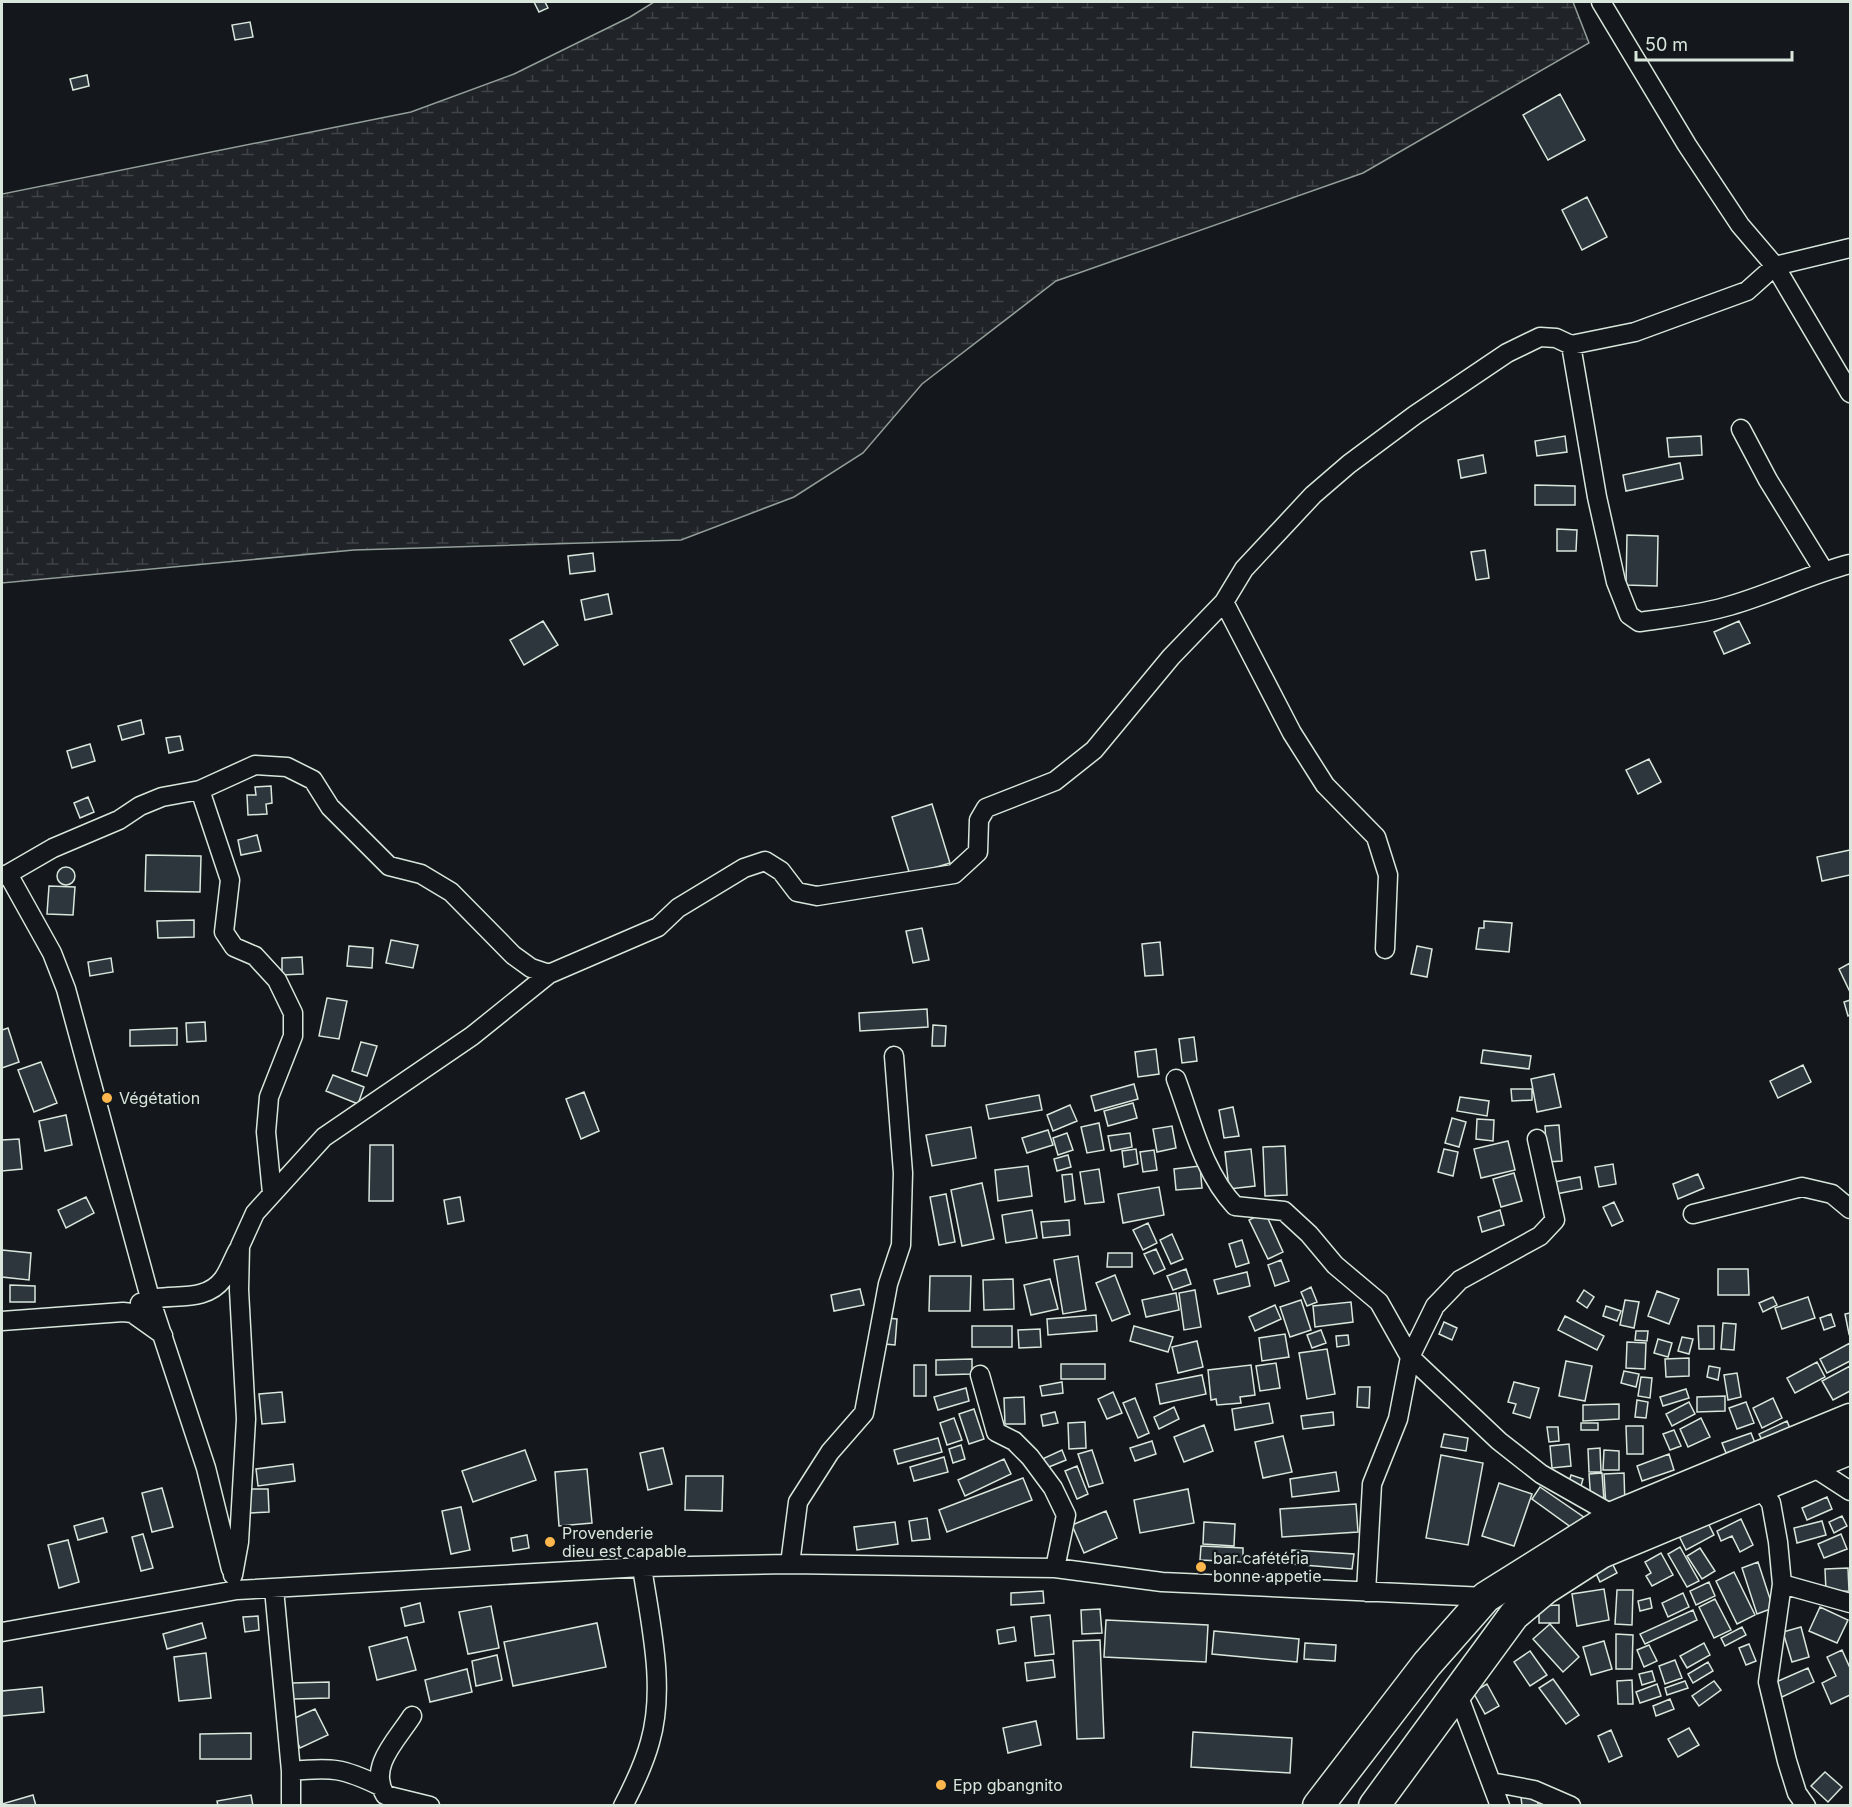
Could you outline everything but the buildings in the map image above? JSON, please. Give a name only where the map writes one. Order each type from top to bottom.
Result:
[{"type":"main road","points":[[1318,1806],[1427,1664],[1486,1598],[1615,1516],[1851,1419]]},
{"type":"main road","points":[[1374,1806],[1514,1615],[1545,1589],[1601,1554],[1851,1449]]},
{"type":"street","points":[[1601,2],[1676,126],[1740,225],[1775,266],[1851,393]]},
{"type":"street","points":[[132,1313],[135,1306],[150,1298],[202,1294],[223,1279],[255,1213],[324,1137],[472,1036],[549,974],[658,927],[678,908],[744,868],[765,861],[781,871],[797,892],[817,896],[954,874],[978,852],[979,820],[986,808],[1055,782],[1094,750],[1171,657],[1224,602],[1244,569],[1313,495],[1348,464],[1507,353],[1540,336],[1556,338],[1571,345],[1635,332],[1747,291],[1775,266],[1851,248]]},
{"type":"street","points":[[1571,345],[1597,497],[1616,582],[1629,615],[1639,622],[1716,609],[1824,571],[1851,564]]},
{"type":"street","points":[[1741,429],[1768,480],[1824,571]]},
{"type":"street","points":[[1224,602],[1303,750],[1325,785],[1376,837],[1388,875],[1385,949]]},
{"type":"street","points":[[235,1583],[206,1468],[150,1298],[66,989],[52,953],[5,875],[53,848],[118,820],[140,806],[162,797],[200,790],[255,765],[287,767],[313,780],[330,807],[389,866],[421,874],[445,888],[513,955],[531,968],[549,974]]},
{"type":"street","points":[[200,790],[230,880],[224,932],[234,947],[255,956],[278,980],[292,1013],[292,1036],[269,1097],[266,1132],[272,1193]]},
{"type":"street","points":[[790,1564],[798,1502],[830,1452],[864,1413],[888,1284],[901,1245],[903,1173],[894,1056]]},
{"type":"street","points":[[1176,1079],[1207,1162],[1222,1192],[1235,1206],[1284,1211],[1309,1234],[1335,1265],[1379,1302],[1410,1357],[1499,1442],[1541,1474],[1615,1516]]},
{"type":"street","points":[[1366,1592],[1372,1484],[1398,1419],[1410,1357],[1435,1306],[1460,1280],[1540,1236],[1555,1220],[1537,1139]]},
{"type":"street","points":[[1693,1214],[1802,1187],[1832,1194],[1851,1209]]},
{"type":"street","points":[[235,1583],[246,1419],[239,1290],[240,1246]]},
{"type":"street","points":[[2,1321],[123,1312],[132,1313],[163,1335]]},
{"type":"street","points":[[980,1375],[996,1432],[1014,1441],[1030,1457],[1053,1488],[1066,1515],[1055,1568]]},
{"type":"street","points":[[1810,1465],[1851,1491]]},
{"type":"street","points":[[1759,1487],[1771,1503],[1782,1584],[1768,1682],[1787,1761],[1797,1793],[1806,1806]]},
{"type":"street","points":[[2,1632],[235,1583],[274,1589],[642,1567],[790,1564],[1055,1568],[1162,1582],[1486,1598]]},
{"type":"street","points":[[623,1806],[639,1776],[651,1739],[657,1695],[642,1567]]},
{"type":"street","points":[[1782,1584],[1851,1604]]},
{"type":"street","points":[[274,1589],[291,1771],[291,1806]]},
{"type":"street","points":[[1457,1692],[1500,1806]]},
{"type":"street","points":[[412,1716],[382,1762],[378,1773],[380,1786],[385,1795],[430,1806]]},
{"type":"street","points":[[291,1771],[331,1767],[352,1772],[380,1786]]},
{"type":"street","points":[[1491,1782],[1534,1790],[1571,1806]]},
{"type":"green space","points":[[654,2],[1573,2],[1589,43],[1363,173],[1056,281],[922,384],[863,453],[794,497],[681,540],[354,550],[2,583],[2,194],[411,112],[514,74],[630,17]]},
{"type":"place","name":"Végétation","points":[[107,1098]]},
{"type":"place","name":"Provenderie dieu est capable","points":[[550,1542]]},
{"type":"place","name":"bar cafétéria bonne appetie","points":[[1201,1567]]},
{"type":"place","name":"Epp gbangnito","points":[[941,1785]]}]
